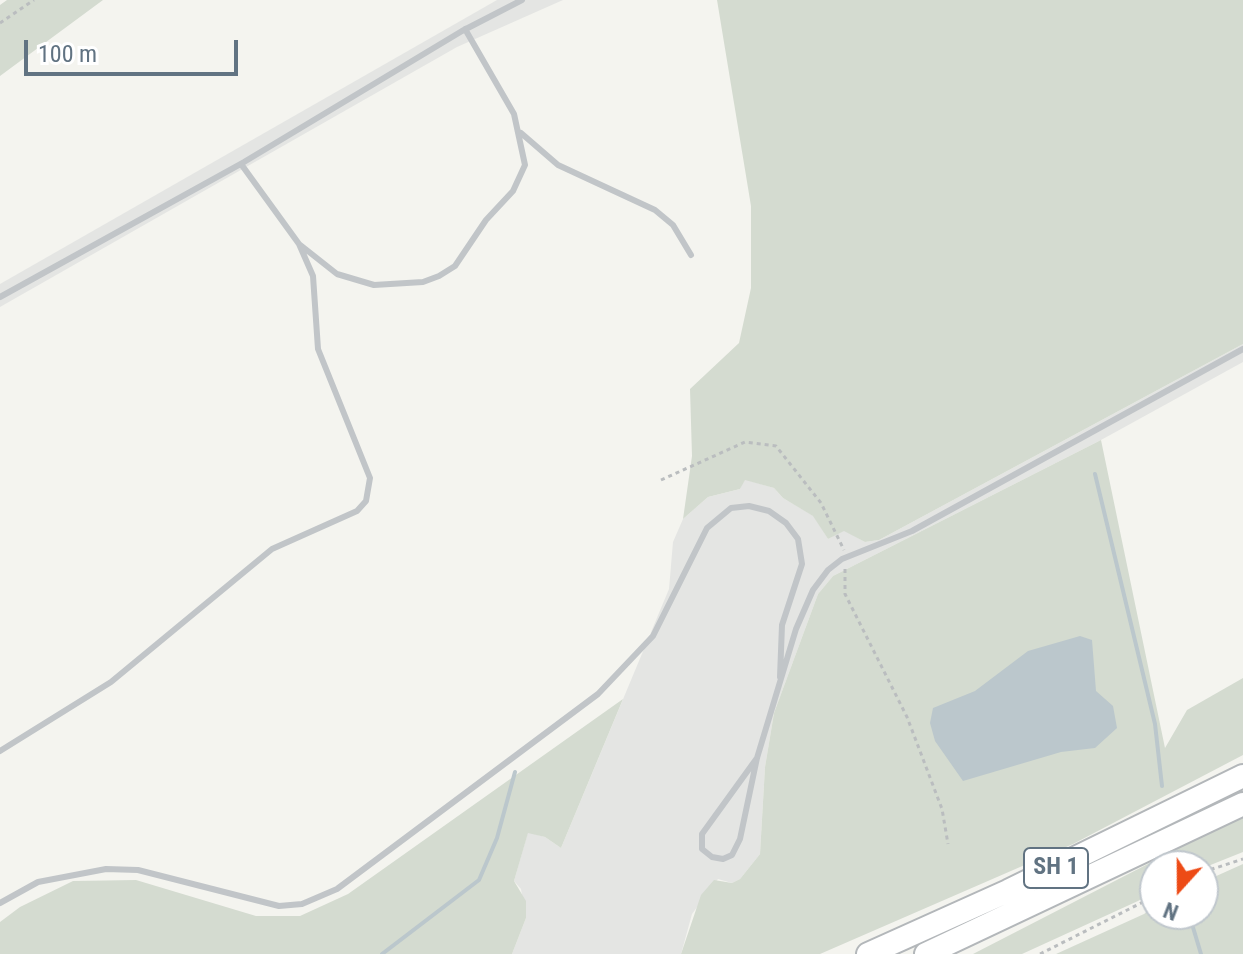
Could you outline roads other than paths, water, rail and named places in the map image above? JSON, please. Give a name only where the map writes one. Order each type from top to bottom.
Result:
[{"type":"highway","name":"SH 1","points":[[868,954],[1243,776]]},
{"type":"highway","name":"SH 1","points":[[926,954],[1243,804]]},
{"type":"lane","points":[[0,297],[241,164],[465,29],[522,0]]},
{"type":"lane","points":[[299,244],[326,267],[353,281],[395,285],[439,276],[455,266],[486,220],[513,191],[525,165],[521,133],[508,100],[465,29]]},
{"type":"lane","points":[[521,133],[541,155],[558,165],[655,210],[673,225],[691,255]]},
{"type":"lane","points":[[0,751],[111,682],[272,549],[357,511],[366,501],[370,478],[318,349],[313,276],[299,244],[241,164]]},
{"type":"lane","points":[[757,758],[702,834],[702,849],[712,857],[723,859],[732,855],[740,839],[757,758],[780,677],[813,590],[828,570],[847,557],[912,531],[1243,349]]},
{"type":"lane","points":[[0,903],[38,882],[106,869],[138,870],[279,906],[302,904],[337,889],[572,715],[615,677],[653,636],[707,528],[731,508],[749,506],[769,511],[786,523],[798,539],[802,564],[782,625],[780,677]]},
{"type":"waterway","points":[[1095,474],[1155,724],[1162,786]]},
{"type":"waterway","points":[[382,954],[479,880],[497,838],[515,772]]},
{"type":"waterway","points":[[1194,930],[1201,954]]}]
